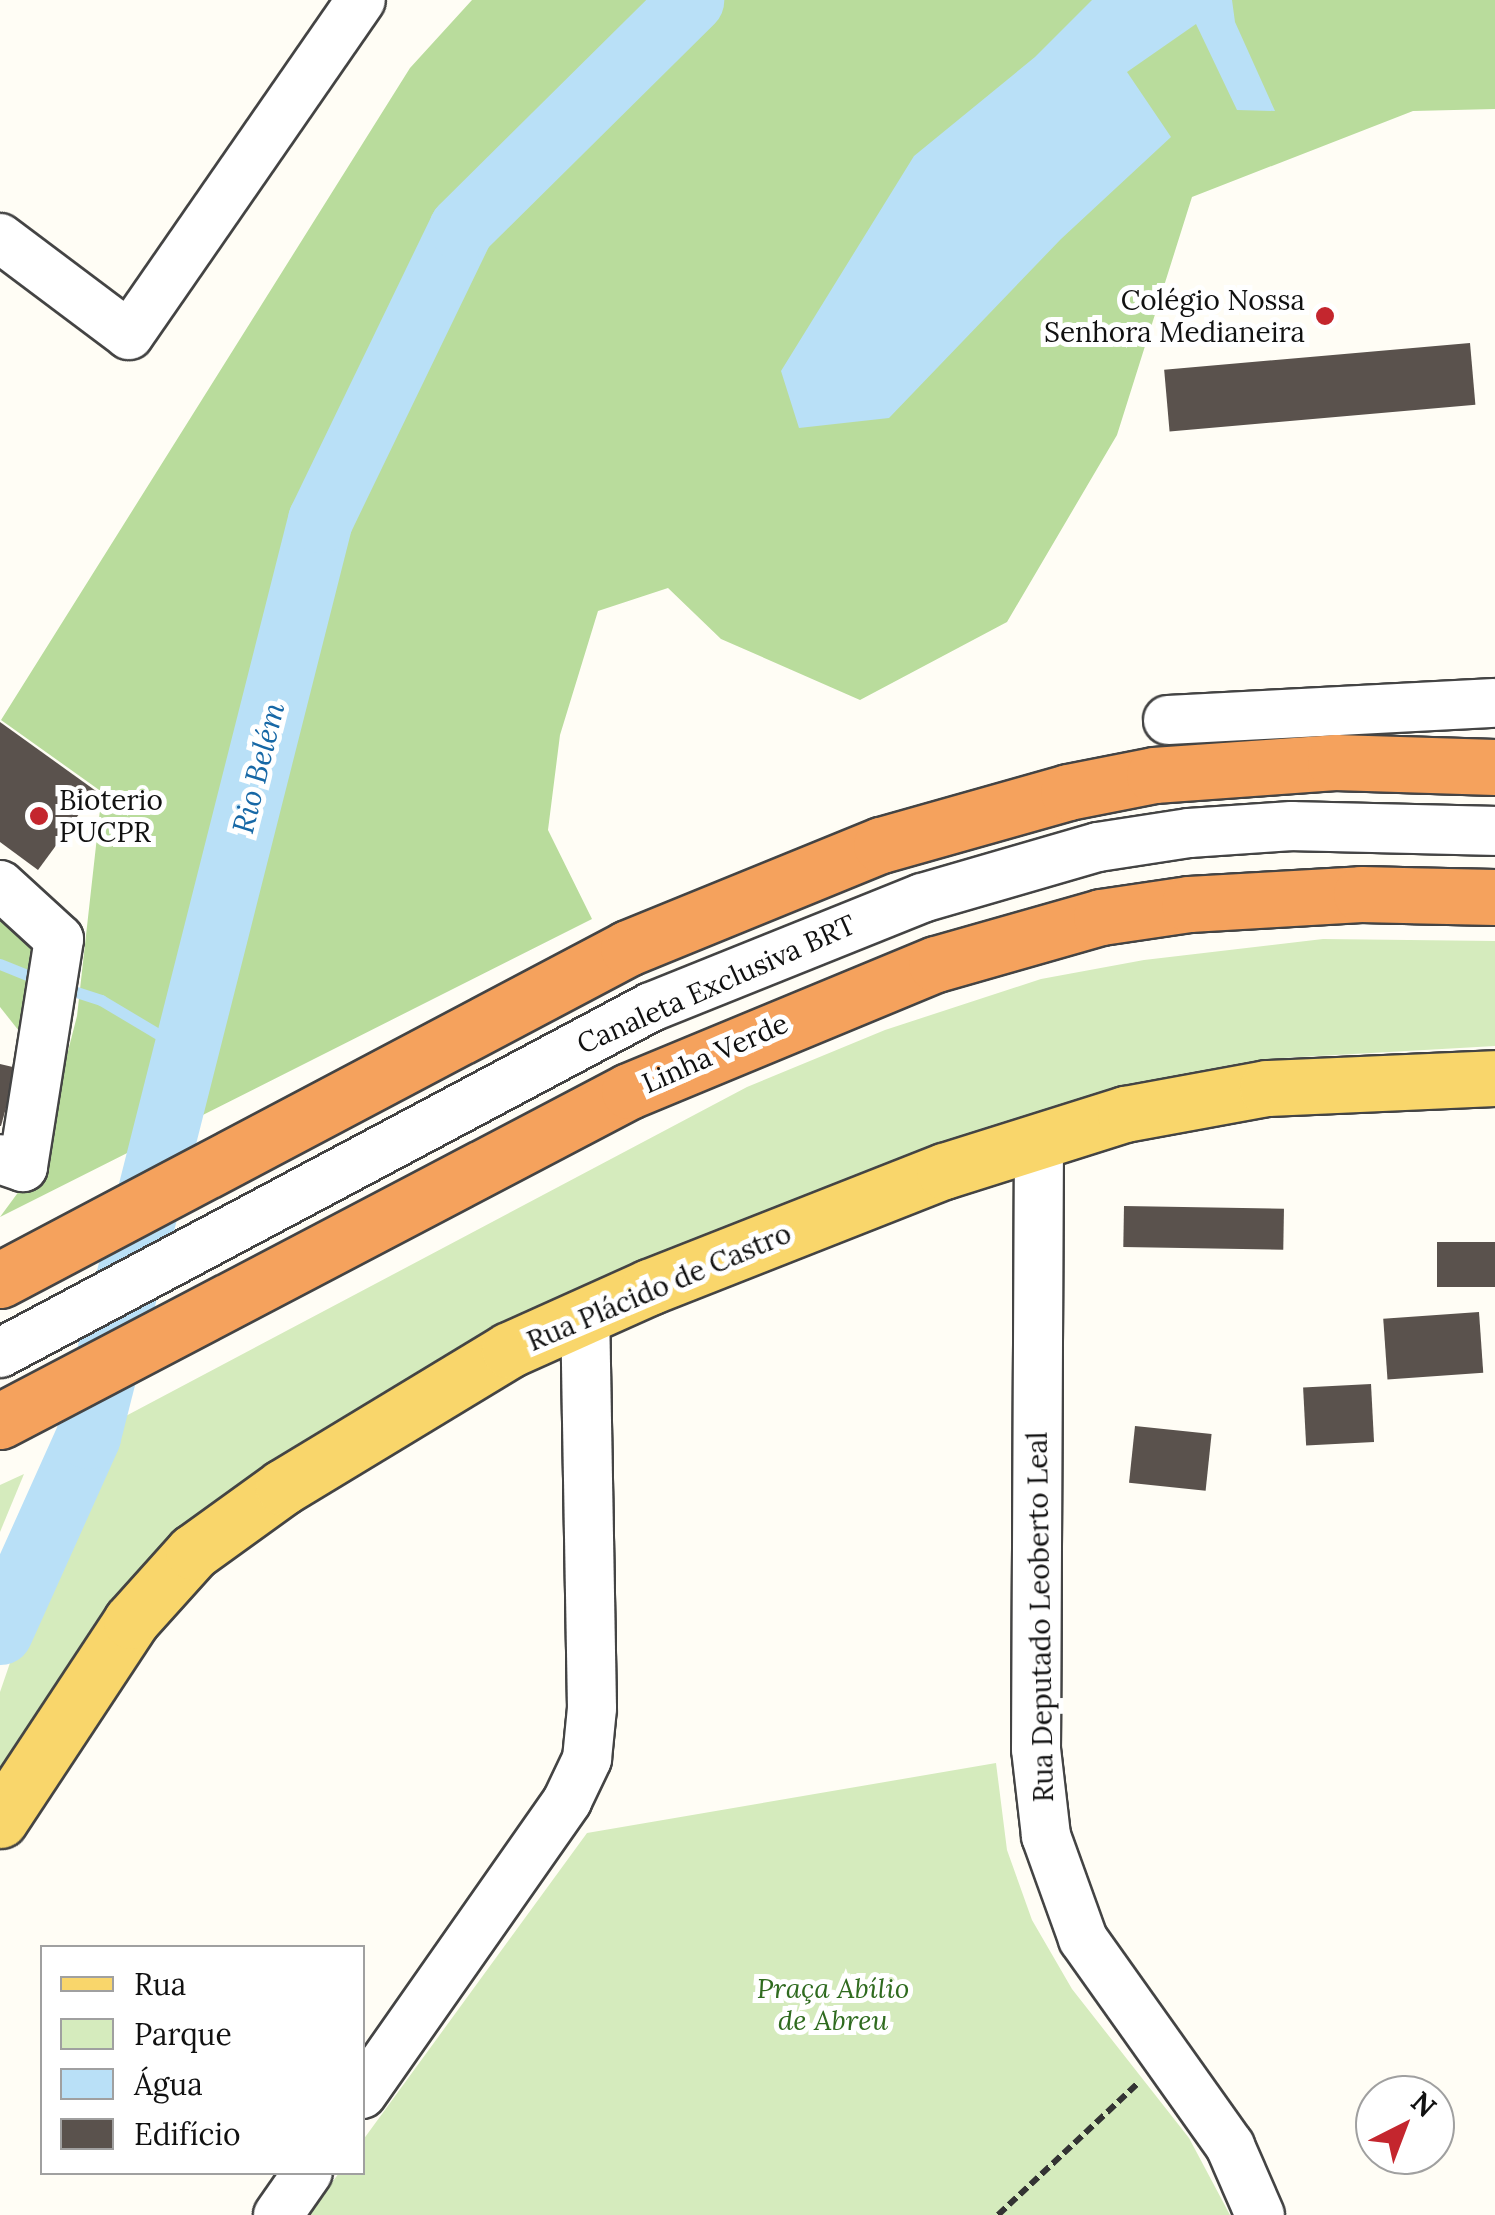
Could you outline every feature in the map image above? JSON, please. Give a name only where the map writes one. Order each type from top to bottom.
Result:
[{"type":"highway","points":[[8,1276],[224,1158],[628,948],[790,879],[965,819],[1120,782],[1241,766],[1495,767]]},
{"type":"highway","name":"Linha Verde","points":[[23,1408],[680,1066],[936,964],[1101,917],[1189,904],[1361,894],[1495,897]]},
{"type":"main road","name":"Rua Plácido de Castro","points":[[0,1820],[131,1621],[193,1552],[397,1414],[585,1314],[1038,1139],[1141,1110],[1268,1088],[1495,1078]]},
{"type":"street","points":[[0,238],[129,335],[361,0]]},
{"type":"street","points":[[1168,720],[1495,703]]},
{"type":"street","name":"Canaleta Exclusiva BRT","points":[[0,1352],[652,1007],[819,935],[940,892],[1098,848],[1189,834],[1292,826],[1495,831]]},
{"type":"street","points":[[0,885],[59,938],[54,988],[8,1171]]},
{"type":"street","name":"Rua Deputado Leoberto Leal","points":[[1038,1139],[1037,1786],[1060,1887],[1083,1939],[1230,2146],[1260,2215]]},
{"type":"street","points":[[365,2090],[568,1802],[587,1759],[592,1708],[585,1314]]},
{"type":"street","points":[[278,2215],[306,2175]]},
{"type":"path","points":[[998,2215],[1167,2056]]},
{"type":"green space","points":[[472,0],[1495,0],[1495,109],[1413,111],[1192,197],[1117,435],[1007,622],[860,700],[721,639],[668,588],[598,611],[560,735],[548,830],[592,919],[0,1217],[39,1164],[77,1016],[102,792],[1,720],[410,68]]},
{"type":"green space","points":[[0,916],[32,950],[19,1031],[0,1007]]},
{"type":"green space","points":[[1323,939],[1495,941],[1495,1046],[1283,1058],[1174,1078],[236,1490],[0,1783],[0,1692],[88,1436],[747,1087],[885,1030],[1041,979],[1144,960]]},
{"type":"green space","points":[[24,1474],[0,1532],[0,1485]]},
{"type":"green space","name":"Praça Abílio de Abreu","points":[[996,1763],[1007,1850],[1032,1920],[1072,1989],[1189,2138],[1230,2215],[308,2215],[338,2175],[365,2175],[365,2137],[587,1833]]},
{"type":"water","points":[[1092,0],[1232,0],[1235,22],[1275,111],[1237,110],[1196,24],[1127,72],[1171,137],[1061,239],[889,418],[799,428],[781,371],[914,156],[1035,57]]},
{"type":"building","points":[[1470,343],[1475,405],[1170,432],[1164,370]]},
{"type":"building","name":"Bioterio PUCPR","points":[[0,722],[96,791],[38,870],[0,842]]},
{"type":"building","points":[[0,1064],[17,1068],[1,1126],[0,1126]]},
{"type":"building","points":[[1124,1206],[1284,1209],[1283,1250],[1123,1247]]},
{"type":"building","points":[[1437,1242],[1495,1242],[1495,1287],[1437,1287]]},
{"type":"building","points":[[1479,1312],[1483,1373],[1387,1380],[1383,1319]]},
{"type":"building","points":[[1371,1384],[1374,1442],[1306,1445],[1303,1388]]},
{"type":"building","points":[[1135,1426],[1212,1434],[1206,1491],[1129,1483]]},
{"type":"waterway","name":"Rio Belém","points":[[0,1632],[88,1436],[320,520],[461,228],[691,0]]},
{"type":"waterway","points":[[0,964],[42,981]]},
{"type":"waterway","points":[[64,988],[101,1000],[190,1053]]},
{"type":"place","name":"Colégio Nossa Senhora Medianeira","points":[[1325,316]]},
{"type":"place","name":"Bioterio PUCPR","points":[[39,816]]}]
